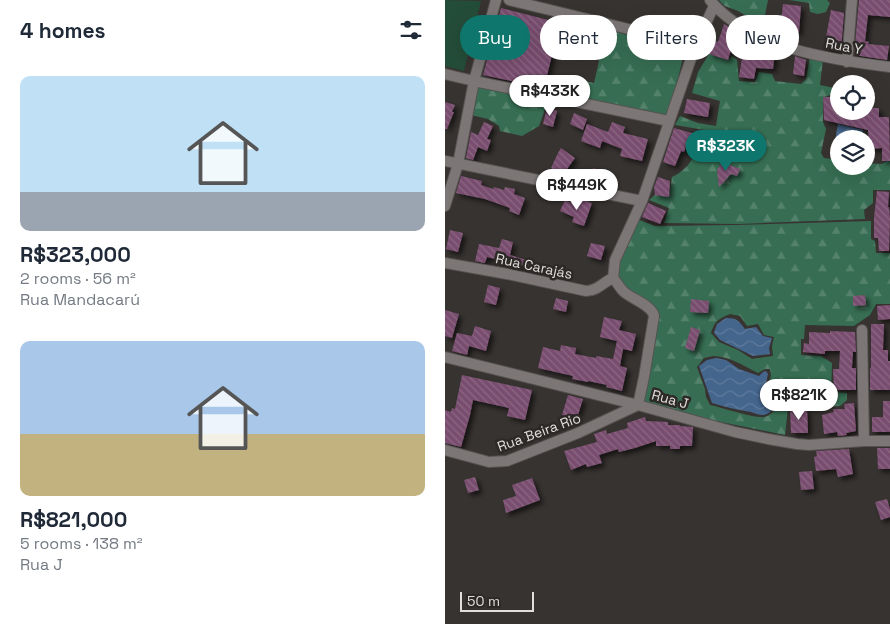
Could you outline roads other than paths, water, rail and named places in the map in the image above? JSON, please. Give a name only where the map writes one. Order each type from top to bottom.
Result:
[{"type":"street","points":[[445,206],[458,164],[474,81],[496,0]]},
{"type":"street","points":[[513,0],[627,28]]},
{"type":"street","points":[[847,62],[852,0]]},
{"type":"street","points":[[707,15],[712,3]]},
{"type":"street","name":"Rua Y","points":[[712,3],[729,19],[751,33],[784,46],[847,62],[890,67]]},
{"type":"street","points":[[638,405],[649,351],[653,312],[622,290],[613,278],[615,260],[643,201],[690,60]]},
{"type":"street","points":[[445,74],[669,121]]},
{"type":"street","points":[[445,161],[643,201]]},
{"type":"street","name":"Rua Carajás","points":[[445,263],[586,291],[593,291],[613,278]]},
{"type":"street","points":[[862,330],[864,441]]},
{"type":"street","name":"Rua J","points":[[445,357],[638,405],[735,432],[797,444],[890,441]]},
{"type":"street","name":"Rua Beira Rio","points":[[445,450],[489,462],[507,461],[578,433],[638,405]]},
{"type":"water","points":[[838,124],[863,130],[837,130]]},
{"type":"water","points":[[726,318],[737,320],[745,329],[756,327],[763,336],[772,338],[769,348],[770,354],[753,356],[720,340],[714,333],[717,324]]},
{"type":"water","points":[[716,358],[726,360],[739,369],[759,376],[766,371],[768,374],[766,383],[775,389],[776,393],[773,409],[767,414],[760,415],[712,403],[699,366],[707,360]]}]
